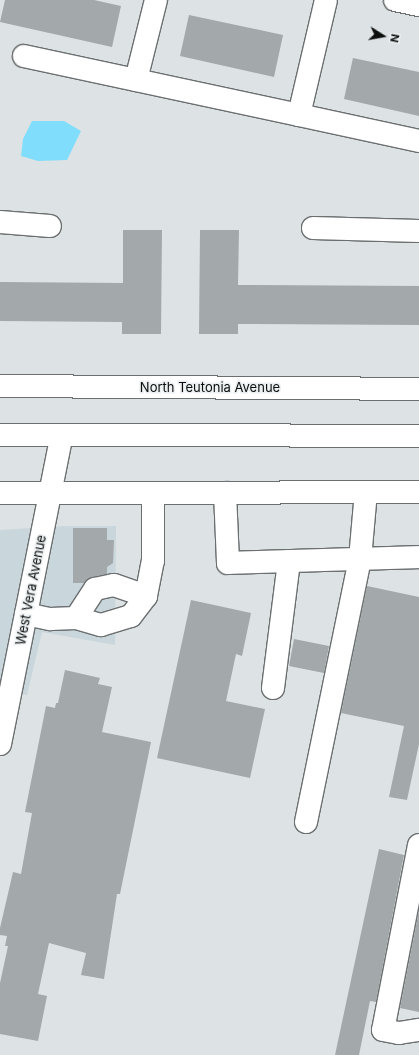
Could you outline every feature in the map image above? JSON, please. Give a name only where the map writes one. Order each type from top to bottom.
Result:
[{"type":"main road","points":[[136,80],[156,0]]},
{"type":"main road","points":[[299,115],[326,0]]},
{"type":"main road","points":[[395,0],[419,5]]},
{"type":"main road","points":[[24,56],[419,141]]},
{"type":"main road","points":[[0,222],[50,226]]},
{"type":"main road","points":[[313,228],[419,231]]},
{"type":"main road","name":"North Teutonia Avenue","points":[[0,386],[419,389]]},
{"type":"main road","points":[[0,435],[419,436]]},
{"type":"main road","name":"West Vera Avenue","points":[[0,744],[62,435]]},
{"type":"main road","points":[[306,822],[360,559],[366,492]]},
{"type":"main road","points":[[0,493],[419,492]]},
{"type":"main road","points":[[26,614],[50,619],[76,618],[101,625],[131,616],[146,596],[153,561],[153,493]]},
{"type":"main road","points":[[225,493],[228,563],[419,557]]},
{"type":"main road","points":[[273,688],[289,561]]},
{"type":"main road","points":[[76,618],[95,589],[114,585],[146,596]]},
{"type":"main road","points":[[419,845],[417,867],[383,1030],[399,1033],[419,1030]]},
{"type":"shaded area","points":[[32,121],[64,121],[81,131],[67,160],[38,161],[21,156],[23,139]]},
{"type":"shaded area","points":[[65,526],[116,526],[115,645],[42,632],[27,695],[0,689],[0,530]]},
{"type":"building","points":[[5,0],[94,0],[121,6],[112,47],[0,22]]},
{"type":"building","points":[[189,15],[283,35],[274,77],[180,56]]},
{"type":"building","points":[[353,58],[419,72],[419,116],[344,99]]},
{"type":"building","points":[[123,230],[162,230],[161,334],[122,334],[122,322],[0,321],[0,282],[123,283]]},
{"type":"building","points":[[200,230],[239,230],[238,285],[419,286],[419,325],[238,324],[238,334],[199,334]]},
{"type":"building","points":[[73,528],[107,528],[107,540],[114,540],[113,563],[107,567],[107,574],[92,577],[84,583],[73,583]]},
{"type":"building","points":[[367,586],[419,597],[419,744],[407,800],[389,797],[404,726],[341,713]]},
{"type":"building","points":[[191,600],[251,613],[242,656],[236,654],[226,701],[265,709],[250,778],[157,758]]},
{"type":"building","points":[[294,639],[329,646],[324,673],[289,666]]},
{"type":"building","points":[[65,670],[100,678],[98,684],[112,687],[102,732],[151,742],[120,894],[117,894],[104,979],[81,975],[86,953],[49,943],[38,994],[47,996],[38,1041],[0,1034],[0,983],[8,946],[5,946],[7,936],[0,935],[0,928],[13,872],[21,874],[32,813],[25,812],[46,706],[55,708],[56,703],[58,703]]},
{"type":"building","points":[[379,849],[404,855],[376,1002],[370,1001],[359,1055],[335,1055]]},
{"type":"building","points":[[419,910],[419,1012],[400,1008]]}]
